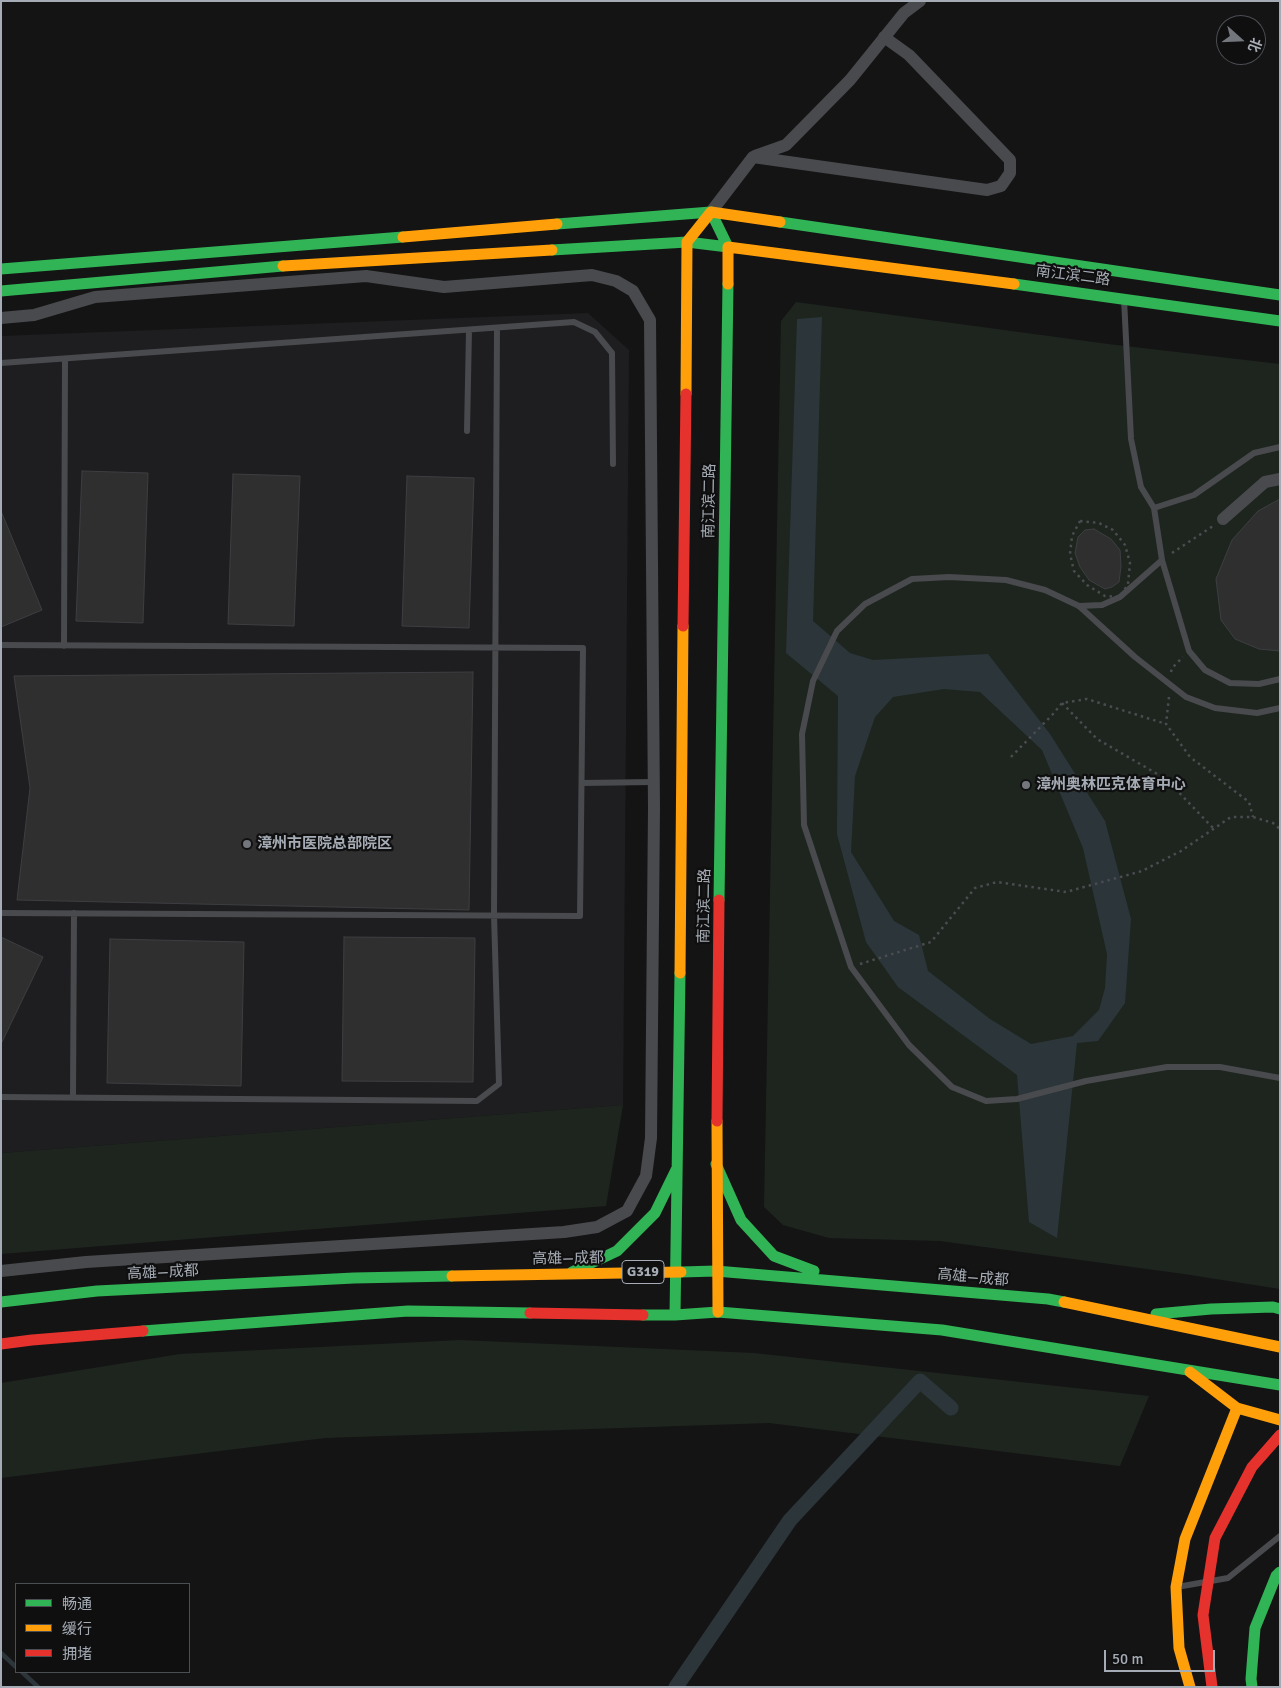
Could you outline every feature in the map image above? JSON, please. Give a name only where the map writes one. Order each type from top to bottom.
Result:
[{"type":"main road","points":[[687,242],[711,212],[728,247]]},
{"type":"main road","name":"南江滨二路","points":[[1,269],[711,212],[1280,295]]},
{"type":"main road","points":[[1,291],[301,264],[687,242],[728,247]]},
{"type":"main road","name":"南江滨二路","points":[[675,1315],[677,1271],[687,242]]},
{"type":"main road","name":"南江滨二路","points":[[718,1312],[716,1164],[728,247],[1124,298],[1280,321]]},
{"type":"main road","points":[[716,1164],[741,1220],[774,1256],[841,1281]]},
{"type":"main road","name":"南江滨二路","points":[[569,1274],[617,1252],[654,1213],[678,1165]]},
{"type":"main road","name":"高雄—成都","points":[[1,1302],[97,1291],[354,1278],[716,1271],[1048,1299],[1280,1347]]},
{"type":"main road","points":[[1131,1316],[1211,1309],[1273,1307],[1280,1309]]},
{"type":"main road","points":[[1,1344],[408,1311],[675,1315],[718,1312],[942,1330],[1280,1385]]},
{"type":"main road","points":[[1188,1370],[1237,1408],[1280,1420]]},
{"type":"main road","points":[[1190,1687],[1179,1648],[1176,1587],[1185,1539],[1237,1408]]},
{"type":"main road","points":[[1212,1687],[1203,1615],[1215,1538],[1252,1467],[1280,1435]]},
{"type":"main road","points":[[1252,1687],[1255,1628],[1276,1576],[1280,1572]]},
{"type":"street","points":[[711,212],[752,157],[786,145],[850,80],[904,13],[920,1]]},
{"type":"street","points":[[752,157],[987,190],[1001,186],[1010,173],[1010,160],[909,55],[884,37]]},
{"type":"street","points":[[1,318],[34,315],[95,297],[366,276],[444,286],[592,275],[616,281],[633,292],[650,320],[653,782],[651,1138],[646,1176],[627,1211],[597,1228],[564,1232],[86,1262],[1,1271]]},
{"type":"street","points":[[1223,519],[1266,482],[1280,479]]},
{"type":"lane","points":[[1124,298],[1131,439],[1141,487],[1154,508],[1162,560],[1189,651],[1206,670],[1230,683],[1259,684],[1280,679]]},
{"type":"lane","points":[[1,363],[574,322],[595,332],[612,352],[613,464]]},
{"type":"lane","points":[[1,1097],[477,1101],[499,1084],[494,915],[497,328]]},
{"type":"lane","points":[[467,431],[469,331]]},
{"type":"lane","points":[[64,359],[64,646]]},
{"type":"lane","points":[[1154,508],[1194,495],[1254,452],[1280,446]]},
{"type":"lane","points":[[1079,606],[1102,605],[1120,597],[1162,560]]},
{"type":"lane","points":[[1280,708],[1257,713],[1215,708],[1186,697],[1135,657],[1079,606],[1045,590],[1006,580],[949,577],[912,580],[865,604],[837,631],[813,681],[802,734],[804,825],[851,967],[909,1045],[952,1087],[986,1101],[1017,1099],[1086,1081],[1167,1067],[1220,1067],[1280,1078]]},
{"type":"lane","points":[[1,646],[583,648],[580,916],[1,913]]},
{"type":"lane","points":[[582,783],[653,782]]},
{"type":"lane","points":[[73,1097],[74,913]]},
{"type":"lane","points":[[1176,1587],[1228,1578],[1280,1536]]},
{"type":"path","points":[[1162,560],[1223,519]]},
{"type":"path","points":[[1080,521],[1098,522],[1106,526],[1113,530],[1126,545],[1130,563],[1128,584],[1120,597],[1105,596],[1087,585],[1074,571],[1070,554],[1072,536],[1080,521]]},
{"type":"path","points":[[1166,724],[1172,668],[1189,651]]},
{"type":"path","points":[[1011,757],[1054,714],[1062,703],[1087,699],[1166,724],[1190,757],[1249,802],[1253,817]]},
{"type":"path","points":[[1062,703],[1096,739],[1166,779],[1213,828]]},
{"type":"path","points":[[851,967],[931,942],[975,888],[997,882],[1066,892],[1142,871],[1181,851],[1231,817],[1253,817],[1273,824],[1280,829]]},
{"type":"shaded area","name":"漳州奥林匹克体育中心","points":[[796,302],[1108,344],[1280,364],[1280,1289],[940,1241],[829,1238],[783,1225],[764,1207],[781,321]]},
{"type":"shaded area","points":[[588,313],[629,350],[623,1105],[1,1153],[1,336]]},
{"type":"shaded area","points":[[822,317],[813,621],[850,653],[873,660],[988,654],[1050,734],[1105,821],[1131,919],[1125,1003],[1098,1041],[1077,1043],[1057,1238],[1029,1222],[1017,1075],[898,987],[866,942],[837,834],[838,696],[786,653],[797,319]],"holes":[[[944,689],[980,692],[1042,750],[1083,848],[1107,954],[1105,988],[1099,1010],[1073,1036],[1031,1044],[990,1019],[928,971],[919,935],[894,921],[851,852],[855,776],[875,717],[893,697]]]},
{"type":"shaded area","points":[[623,1105],[606,1206],[1,1254],[1,1153]]},
{"type":"shaded area","points":[[460,1340],[754,1353],[1149,1396],[1120,1466],[769,1423],[325,1438],[1,1478],[1,1383],[180,1354]]},
{"type":"building","points":[[82,471],[148,473],[143,623],[76,621]]},
{"type":"building","points":[[233,474],[300,476],[294,626],[228,624]]},
{"type":"building","points":[[407,476],[474,478],[469,628],[402,626]]},
{"type":"building","points":[[1280,499],[1280,651],[1259,649],[1235,639],[1221,620],[1216,579],[1232,540],[1258,511]]},
{"type":"building","points":[[1,511],[42,610],[1,627]]},
{"type":"building","points":[[1094,529],[1111,539],[1120,550],[1119,582],[1105,589],[1089,580],[1080,567],[1075,553],[1078,537],[1085,530]]},
{"type":"building","name":"漳州市医院总部院区","points":[[473,672],[469,910],[17,900],[30,788],[14,676]]},
{"type":"building","points":[[1,937],[43,957],[1,1044]]},
{"type":"building","points":[[344,937],[475,938],[473,1082],[342,1081]]},
{"type":"building","points":[[110,939],[244,942],[241,1086],[107,1083]]},
{"type":"waterway","points":[[676,1687],[790,1520],[920,1381],[951,1408]]},
{"type":"waterway","points":[[1,1653],[15,1666]]},
{"type":"waterway","points":[[23,1673],[38,1687]]},
{"type":"traffic: fast","points":[[552,250],[687,242],[728,247],[711,212],[557,224]]},
{"type":"traffic: fast","points":[[780,222],[1280,295]]},
{"type":"traffic: fast","points":[[1,269],[403,237]]},
{"type":"traffic: fast","points":[[1,291],[283,266]]},
{"type":"traffic: fast","points":[[719,900],[728,284]]},
{"type":"traffic: fast","points":[[1014,284],[1280,321]]},
{"type":"traffic: fast","points":[[675,1315],[680,973]]},
{"type":"traffic: fast","points":[[716,1164],[741,1220],[774,1256],[814,1271]]},
{"type":"traffic: fast","points":[[572,1272],[617,1251],[655,1213],[676,1170]]},
{"type":"traffic: fast","points":[[681,1272],[716,1271],[1048,1299],[1064,1302]]},
{"type":"traffic: fast","points":[[1,1302],[97,1291],[354,1278],[452,1276]]},
{"type":"traffic: fast","points":[[1156,1314],[1211,1309],[1273,1307],[1280,1309]]},
{"type":"traffic: fast","points":[[143,1331],[408,1311],[530,1313]]},
{"type":"traffic: fast","points":[[643,1315],[718,1312],[942,1330],[1280,1385]]},
{"type":"traffic: fast","points":[[1252,1687],[1255,1628],[1276,1576],[1280,1572]]},
{"type":"traffic: slow","points":[[686,394],[687,242],[711,212],[780,222]]},
{"type":"traffic: slow","points":[[403,237],[557,224]]},
{"type":"traffic: slow","points":[[728,284],[728,247],[1014,284]]},
{"type":"traffic: slow","points":[[283,266],[552,250]]},
{"type":"traffic: slow","points":[[680,973],[683,626]]},
{"type":"traffic: slow","points":[[717,1121],[718,1312]]},
{"type":"traffic: slow","points":[[452,1276],[681,1272]]},
{"type":"traffic: slow","points":[[1064,1302],[1280,1347]]},
{"type":"traffic: slow","points":[[1190,1372],[1237,1408],[1280,1420]]},
{"type":"traffic: slow","points":[[1190,1687],[1179,1648],[1176,1587],[1185,1539],[1237,1408]]},
{"type":"traffic: jam","points":[[683,626],[686,394]]},
{"type":"traffic: jam","points":[[717,1121],[719,900]]},
{"type":"traffic: jam","points":[[530,1313],[643,1315]]},
{"type":"traffic: jam","points":[[1,1344],[143,1331]]},
{"type":"traffic: jam","points":[[1212,1687],[1203,1615],[1215,1538],[1252,1467],[1280,1435]]},
{"type":"place","name":"漳州奥林匹克体育中心","points":[[1026,785]]},
{"type":"place","name":"漳州市医院总部院区","points":[[247,844]]}]
